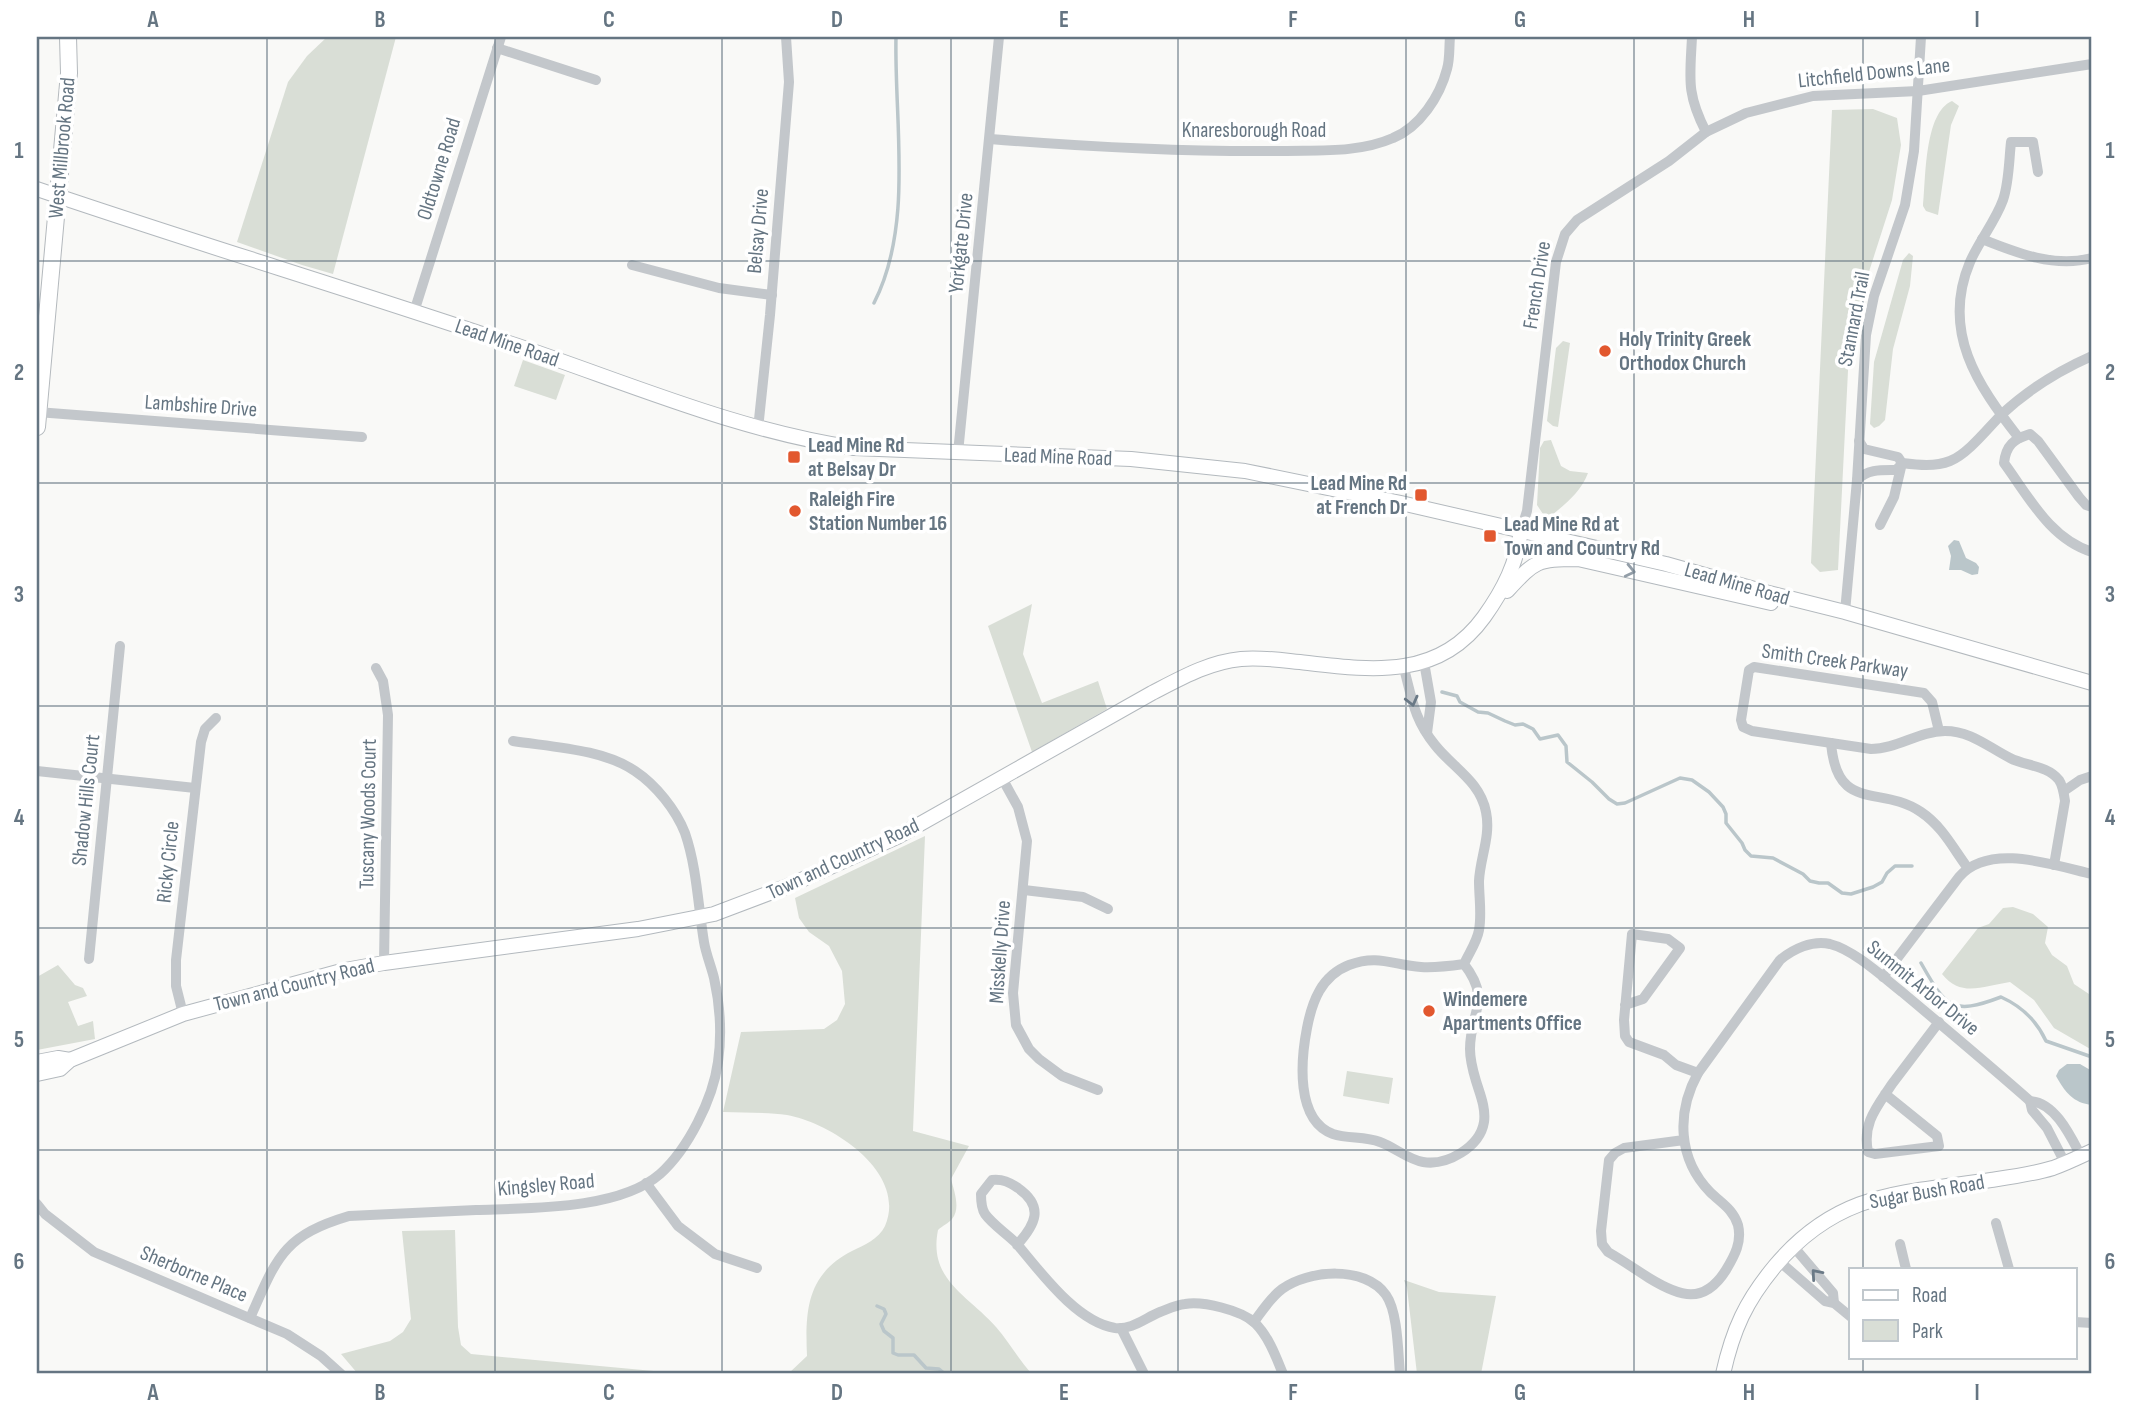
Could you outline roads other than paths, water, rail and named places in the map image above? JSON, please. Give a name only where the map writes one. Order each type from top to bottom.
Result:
[{"type":"main road","name":"West Millbrook Road","points":[[37,417],[69,73],[68,37]]},
{"type":"street","name":"Oldtowne Road","points":[[414,312],[501,37]]},
{"type":"street","name":"Belsay Drive","points":[[758,429],[789,82],[786,37]]},
{"type":"street","name":"Yorkgate Drive","points":[[958,453],[999,37]]},
{"type":"street","name":"Knaresborough Road","points":[[990,139],[1086,146],[1250,151],[1340,150],[1369,146],[1395,138],[1418,121],[1433,100],[1447,68],[1450,37]]},
{"type":"street","points":[[1692,37],[1690,86],[1693,103],[1706,132]]},
{"type":"street","name":"Stannard Trail","points":[[1846,612],[1866,335],[1874,296],[1905,205],[1914,151],[1921,37]]},
{"type":"street","points":[[497,48],[596,80]]},
{"type":"street","name":"Litchfield Downs Lane","points":[[1706,132],[1746,113],[1813,96],[1918,91],[2092,64]]},
{"type":"street","name":"French Drive","points":[[1521,530],[1527,511],[1556,262],[1565,234],[1577,220],[1669,161],[1706,132]]},
{"type":"street","points":[[2019,438],[2001,415],[1966,355],[1960,317],[1963,281],[2004,198],[2011,142],[2033,142],[2038,172]]},
{"type":"street","name":"Lead Mine Road","points":[[37,189],[526,348],[758,429],[853,449],[1131,459],[1245,471],[1666,564],[1846,612],[2092,683]]},
{"type":"street","points":[[1982,239],[2038,258],[2068,261],[2092,258]]},
{"type":"street","points":[[632,265],[719,288],[772,295]]},
{"type":"street","points":[[1902,463],[1919,465],[1952,461],[2001,415],[2047,379],[2092,356]]},
{"type":"street","name":"Lambshire Drive","points":[[37,417],[362,437]]},
{"type":"street","points":[[2092,507],[2079,497],[2030,434],[2010,444],[2005,452],[2004,463],[2047,522],[2071,543],[2092,552]]},
{"type":"street","points":[[1859,441],[1864,449],[1898,457],[1902,463],[1894,497],[1880,525]]},
{"type":"street","points":[[1857,480],[1872,471],[1896,470],[1902,463]]},
{"type":"street","name":"Town and Country Road","points":[[37,1074],[61,1069],[70,1060],[183,1014],[345,970],[702,918],[788,886],[897,837],[1152,693],[1189,673],[1217,663],[1247,658],[1385,668],[1424,662],[1445,654],[1462,642],[1487,613],[1512,570],[1521,530]]},
{"type":"street","points":[[1487,613],[1529,567],[1548,559],[1578,559],[1792,608],[1882,623]]},
{"type":"street","name":"Shadow Hills Court","points":[[89,959],[120,646]]},
{"type":"street","points":[[1424,662],[1431,702],[1427,733]]},
{"type":"street","points":[[1403,665],[1417,718],[1444,755],[1476,786],[1487,814],[1488,831],[1479,881],[1479,933],[1464,964]]},
{"type":"street","name":"Smith Creek Parkway","points":[[1939,731],[1932,702],[1924,694],[1754,667],[1749,670],[1741,720],[1743,727],[1752,732],[1871,749],[1884,749],[1939,731],[1958,732],[1972,736],[2011,759],[2050,773],[2059,781],[2064,791]]},
{"type":"street","name":"Tuscany Woods Court","points":[[376,668],[383,681],[388,715],[384,963]]},
{"type":"street","name":"Ricky Circle","points":[[183,1014],[176,986],[176,960],[195,788],[201,741],[205,729],[216,718]]},
{"type":"street","name":"Kingsley Road","points":[[250,1318],[270,1273],[284,1251],[301,1235],[325,1223],[349,1216],[567,1205],[612,1198],[660,1174],[682,1148],[706,1106],[718,1063],[720,1018],[705,944],[696,879],[684,831],[670,806],[635,771],[611,760],[579,751],[513,741]]},
{"type":"street","points":[[1831,743],[1832,762],[1840,778],[1851,789],[1865,796],[1887,798],[1906,804],[1921,812],[1946,836],[1967,867]]},
{"type":"street","points":[[37,771],[195,788]]},
{"type":"street","points":[[2054,865],[2064,814],[2064,791],[2080,780],[2092,776]]},
{"type":"street","name":"Misskelly Drive","points":[[1002,778],[1018,807],[1025,825],[1027,841],[1013,993],[1016,1025],[1029,1049],[1040,1059],[1062,1076],[1098,1090]]},
{"type":"street","points":[[1883,977],[1967,867],[1993,858],[2007,857],[2092,874]]},
{"type":"street","points":[[1024,890],[1083,897],[1108,909]]},
{"type":"street","points":[[1625,1005],[1643,999],[1680,948],[1668,939],[1632,934],[1625,1005],[1623,1030],[1629,1042],[1664,1055],[1676,1065],[1698,1073]]},
{"type":"street","name":"Summit Arbor Drive","points":[[1684,1140],[1624,1149],[1615,1153],[1609,1160],[1601,1231],[1602,1244],[1608,1252],[1668,1290],[1692,1295],[1707,1290],[1720,1280],[1737,1250],[1740,1236],[1737,1221],[1730,1209],[1711,1193],[1693,1169],[1687,1154],[1684,1140],[1684,1107],[1688,1094],[1698,1073],[1780,960],[1789,953],[1816,943],[1829,944],[1853,955],[1883,977],[2031,1101],[2038,1101],[2059,1119],[2087,1153]]},
{"type":"street","points":[[1376,959],[1424,967],[1464,964],[1478,985],[1479,999],[1470,1050],[1484,1108],[1484,1123],[1477,1138],[1466,1150],[1455,1156],[1424,1163],[1377,1141],[1333,1134],[1321,1127],[1305,1098],[1302,1064],[1310,1013],[1315,996],[1322,985],[1346,966],[1376,959]]},
{"type":"street","points":[[1885,1094],[1937,1136],[1939,1146],[1883,1153],[1868,1152],[1866,1128],[1885,1094],[1939,1023]]},
{"type":"street","name":"Town and Country Road","points":[[37,1062],[58,1058],[70,1060]]},
{"type":"street","name":"Summit Arbor Drive","points":[[2031,1101],[2032,1110],[2047,1128],[2065,1163]]},
{"type":"street","points":[[2047,1128],[2059,1119]]},
{"type":"street","name":"Sugar Bush Road","points":[[1723,1374],[1734,1335],[1754,1293],[1793,1246],[1824,1220],[1870,1200],[1889,1195],[2020,1176],[2065,1163],[2087,1153]]},
{"type":"street","points":[[1017,1245],[1033,1224],[1033,1203],[1027,1195],[1008,1182],[992,1180],[981,1194],[983,1212],[1074,1306],[1099,1322],[1121,1328],[1133,1326],[1185,1304],[1201,1303],[1237,1313],[1254,1322],[1268,1340],[1283,1374]]},
{"type":"street","points":[[646,1183],[678,1226],[715,1254],[757,1268]]},
{"type":"street","name":"Sherborne Place","points":[[37,1204],[45,1214],[94,1252],[250,1318],[299,1342],[321,1356],[341,1374]]},
{"type":"street","points":[[1996,1223],[2009,1268]]},
{"type":"street","points":[[1900,1244],[1906,1268]]},
{"type":"street","points":[[1793,1246],[1833,1293],[1834,1303]]},
{"type":"street","points":[[1779,1261],[1825,1301],[1834,1303],[1849,1315]]},
{"type":"street","points":[[1254,1322],[1271,1299],[1293,1282],[1321,1273],[1355,1276],[1376,1285],[1389,1300],[1400,1374]]},
{"type":"street","points":[[1121,1328],[1144,1374]]},
{"type":"waterway","points":[[874,303],[886,273],[898,207],[896,37]]},
{"type":"waterway","points":[[1442,692],[1457,696],[1460,702],[1478,712],[1488,713],[1515,725],[1523,724],[1533,729],[1540,739],[1558,735],[1566,746],[1567,762],[1617,804],[1625,803],[1680,778],[1692,780],[1709,792],[1723,807],[1726,823],[1751,856],[1773,858],[1803,874],[1810,881],[1828,883],[1842,893],[1851,894],[1873,887],[1882,882],[1895,866],[1912,866]]},
{"type":"waterway","points":[[1921,963],[1937,990],[1952,1004],[1971,1006],[2001,997],[2028,1015],[2046,1041],[2092,1057]]},
{"type":"waterway","points":[[877,1306],[884,1309],[886,1314],[881,1324],[884,1331],[893,1338],[893,1353],[914,1355],[926,1368],[939,1369],[945,1374]]},
{"type":"place","name":"Holy Trinity Greek Orthodox Church","points":[[1605,351]]},
{"type":"place","name":"Lead Mine Rd at Belsay Dr","points":[[794,457]]},
{"type":"place","name":"Lead Mine Rd at French Dr","points":[[1421,495]]},
{"type":"place","name":"Raleigh Fire Station Number 16","points":[[795,511]]},
{"type":"place","name":"Lead Mine Rd at Town and Country Rd","points":[[1490,536]]},
{"type":"place","name":"Windemere Apartments Office","points":[[1429,1011]]}]
